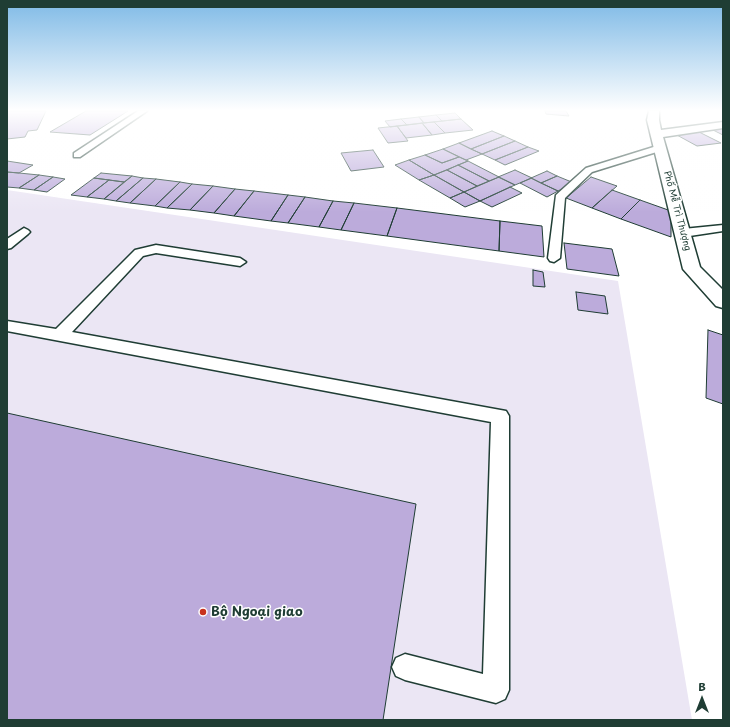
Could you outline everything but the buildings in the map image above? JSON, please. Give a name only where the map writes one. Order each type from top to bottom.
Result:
[{"type":"street","name":"Phố Mễ Trì Thượng","points":[[660,145],[692,269],[723,301]]},
{"type":"lane","points":[[78,155],[93,145]]},
{"type":"lane","points":[[554,258],[560,197],[589,170],[650,145]]},
{"type":"lane","points":[[682,233],[723,228]]},
{"type":"lane","points":[[7,245],[24,232]]},
{"type":"lane","points":[[60,335],[139,253],[156,249],[240,262]]},
{"type":"lane","points":[[7,326],[500,416],[496,690],[405,667]]},
{"type":"shaded area","points":[[7,190],[618,281],[692,720],[7,720]]},
{"type":"place","name":"Bộ Ngoại giao","points":[[203,612]]}]
